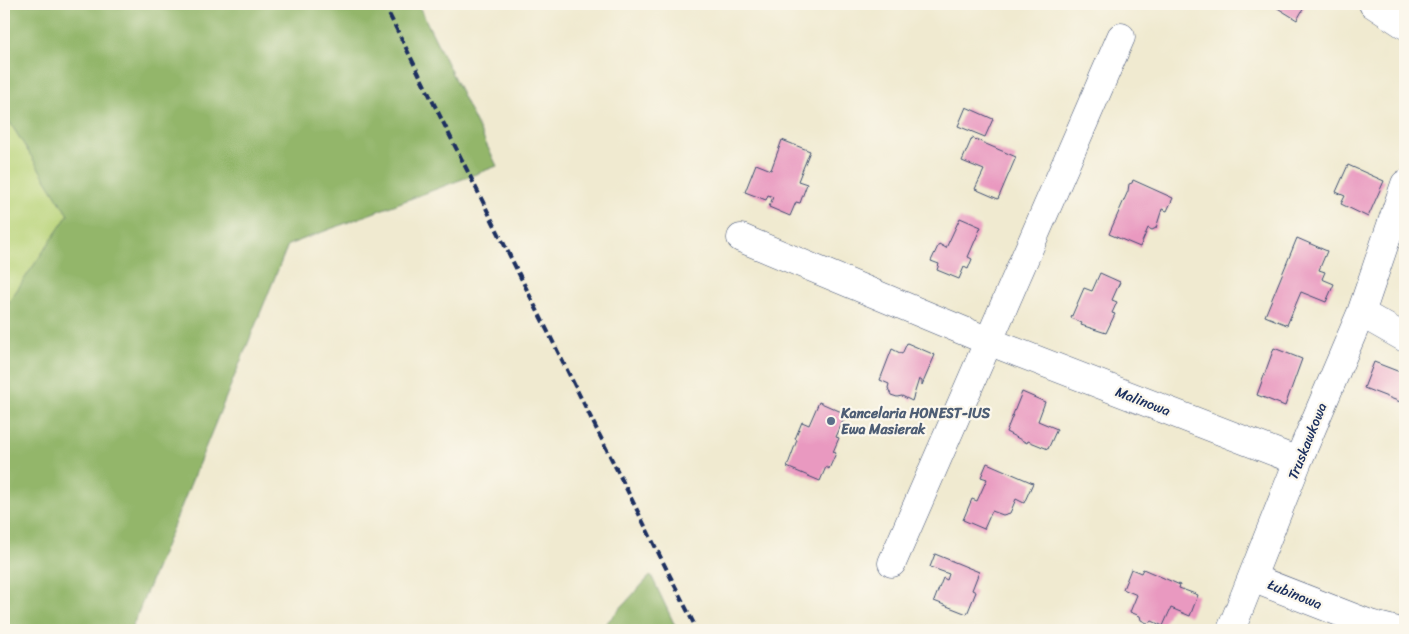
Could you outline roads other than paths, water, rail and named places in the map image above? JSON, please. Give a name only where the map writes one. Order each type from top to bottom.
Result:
[{"type":"street","points":[[1373,4],[1405,25]]},
{"type":"street","points":[[892,563],[1121,37]]},
{"type":"street","name":"Truskawkowa","points":[[1231,630],[1298,461],[1360,313],[1405,184]]},
{"type":"street","name":"Malinowa","points":[[741,238],[988,341],[1298,461]]},
{"type":"street","points":[[1360,313],[1405,338]]},
{"type":"street","name":"Łubinowa","points":[[1252,578],[1370,624],[1394,630]]},
{"type":"railway","points":[[384,4],[697,630]]},
{"type":"place","name":"Kancelaria HONEST-IUS Ewa Masierak","points":[[831,421]]}]
